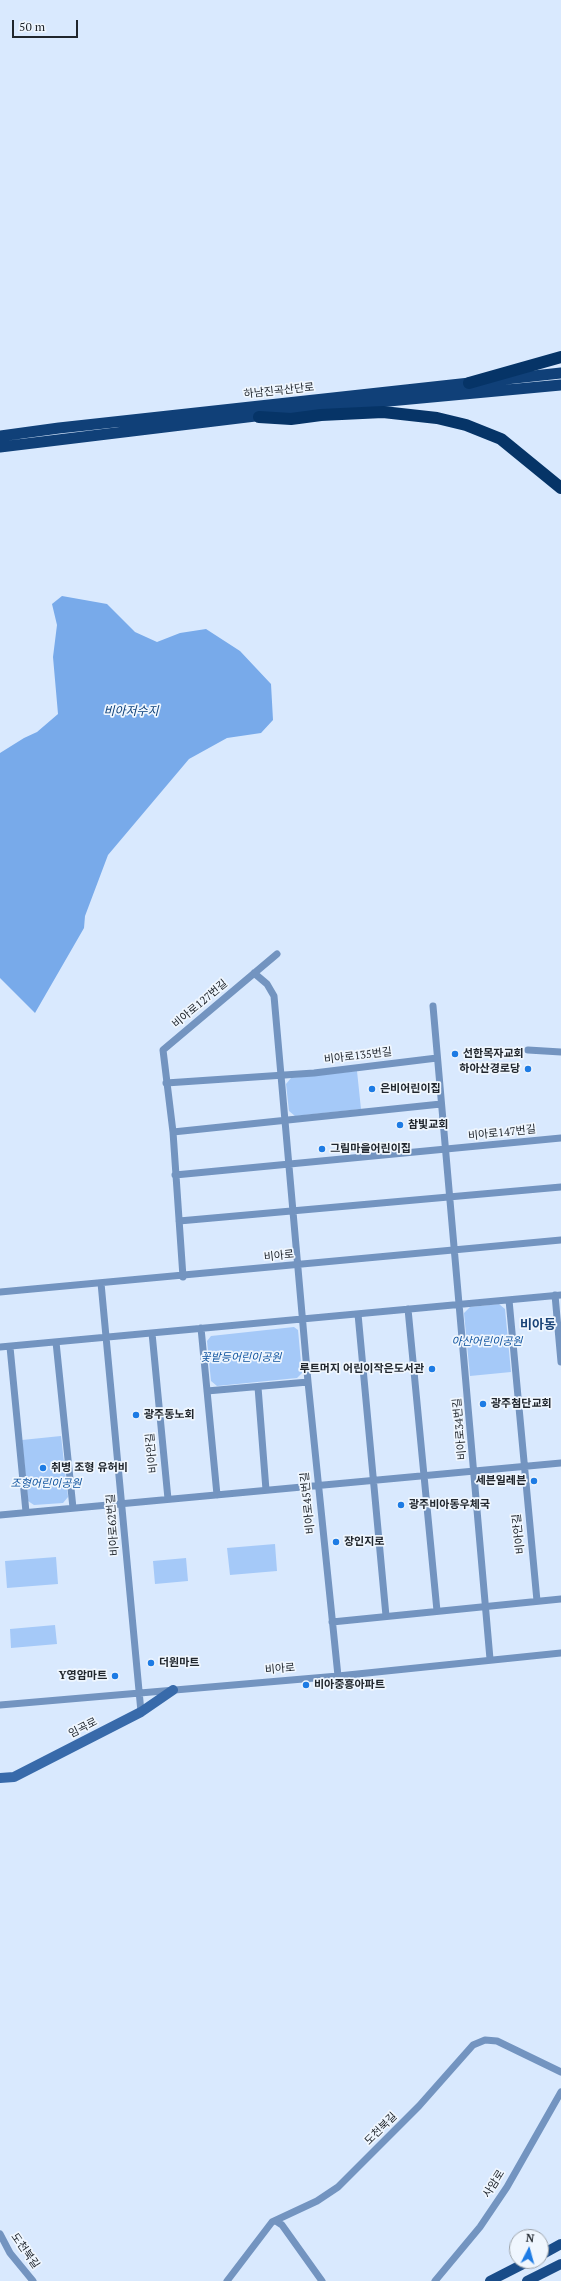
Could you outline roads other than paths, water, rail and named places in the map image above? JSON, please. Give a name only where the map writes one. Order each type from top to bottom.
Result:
[{"type":"highway","points":[[469,383],[561,357]]},
{"type":"highway","name":"하남진곡산단로","points":[[0,436],[66,427],[561,373]]},
{"type":"highway","name":"하남진곡산단로","points":[[0,447],[259,417],[346,405],[561,385]]},
{"type":"highway","points":[[259,417],[290,419],[382,412],[438,418],[466,425],[501,439],[561,488]]},
{"type":"main road","name":"임곡로","points":[[0,1778],[14,1777],[141,1712],[173,1690]]},
{"type":"main road","points":[[549,2251],[561,2244]]},
{"type":"main road","points":[[527,2281],[561,2264]]},
{"type":"main road","points":[[490,2281],[513,2269]]},
{"type":"street","name":"비아로127번길","points":[[183,1277],[173,1132],[163,1050],[277,954]]},
{"type":"street","points":[[254,973],[267,984],[274,996],[298,1265]]},
{"type":"street","points":[[433,1006],[455,1251]]},
{"type":"street","points":[[528,1050],[561,1052]]},
{"type":"street","name":"비아로135번길","points":[[280,1075],[437,1058]]},
{"type":"street","points":[[166,1083],[280,1075]]},
{"type":"street","points":[[173,1132],[441,1104]]},
{"type":"street","name":"비아로147번길","points":[[446,1150],[561,1138]]},
{"type":"street","points":[[175,1175],[446,1150]]},
{"type":"street","points":[[179,1222],[294,1210],[561,1187]]},
{"type":"street","name":"비아로","points":[[0,1292],[183,1277],[561,1240]]},
{"type":"street","name":"비아로34번길","points":[[455,1251],[475,1470],[490,1659]]},
{"type":"street","name":"비아로45번길","points":[[298,1265],[304,1319],[317,1485],[338,1676]]},
{"type":"street","name":"비아로62번길","points":[[101,1283],[123,1504],[131,1626],[141,1712]]},
{"type":"street","points":[[0,1348],[558,1295],[561,1362]]},
{"type":"street","name":"비아안길","points":[[509,1300],[537,1601]]},
{"type":"street","points":[[408,1309],[436,1611]]},
{"type":"street","points":[[358,1314],[386,1616]]},
{"type":"street","points":[[202,1328],[217,1495]]},
{"type":"street","name":"비아안길","points":[[152,1333],[168,1499]]},
{"type":"street","points":[[56,1342],[73,1508]]},
{"type":"street","points":[[10,1346],[26,1512]]},
{"type":"street","points":[[207,1391],[308,1382]]},
{"type":"street","points":[[258,1387],[266,1490]]},
{"type":"street","points":[[0,1515],[424,1474],[561,1463]]},
{"type":"street","points":[[332,1622],[561,1599]]},
{"type":"street","name":"비아로","points":[[0,1705],[338,1676],[490,1659],[561,1653]]},
{"type":"street","name":"도천북길","points":[[227,2281],[272,2222],[317,2201],[338,2187],[419,2106],[478,2041],[497,2041],[561,2072]]},
{"type":"street","name":"사암로","points":[[435,2281],[480,2228],[507,2187],[561,2092]]},
{"type":"street","points":[[276,2221],[282,2225],[322,2281]]},
{"type":"street","name":"도천북길","points":[[0,2234],[10,2253],[33,2281]]},
{"type":"water","name":"비아저수지","points":[[62,596],[107,604],[135,632],[157,642],[180,633],[206,629],[240,651],[271,684],[273,720],[261,733],[227,738],[189,759],[108,855],[85,916],[84,928],[35,1013],[0,978],[0,753],[37,732],[58,714],[53,657],[57,625],[52,604]]},
{"type":"place","name":"선한목자교회","points":[[455,1054]]},
{"type":"place","name":"하아산경로당","points":[[528,1069]]},
{"type":"place","name":"은비어린이집","points":[[372,1089]]},
{"type":"place","name":"참빛교회","points":[[400,1125]]},
{"type":"place","name":"그림마을어린이집","points":[[322,1149]]},
{"type":"place","name":"루트머지 어린이작은도서관","points":[[432,1369]]},
{"type":"place","name":"광주첨단교회","points":[[483,1404]]},
{"type":"place","name":"광주동노회","points":[[136,1415]]},
{"type":"place","name":"취병 조형 유허비","points":[[43,1468]]},
{"type":"place","name":"세븐일레븐","points":[[534,1481]]},
{"type":"place","name":"광주비아동우체국","points":[[401,1505]]},
{"type":"place","name":"장인지로","points":[[336,1542]]},
{"type":"place","name":"더원마트","points":[[151,1663]]},
{"type":"place","name":"Y영암마트","points":[[115,1676]]},
{"type":"place","name":"비아중흥아파트","points":[[306,1685]]},
{"type":"district","name":"비아동","points":[[538,1325]]},
{"type":"park label","name":"아산어린이공원","points":[[487,1342]]},
{"type":"park label","name":"꽃밭등어린이공원","points":[[241,1358]]},
{"type":"park label","name":"조형어린이공원","points":[[46,1484]]}]
